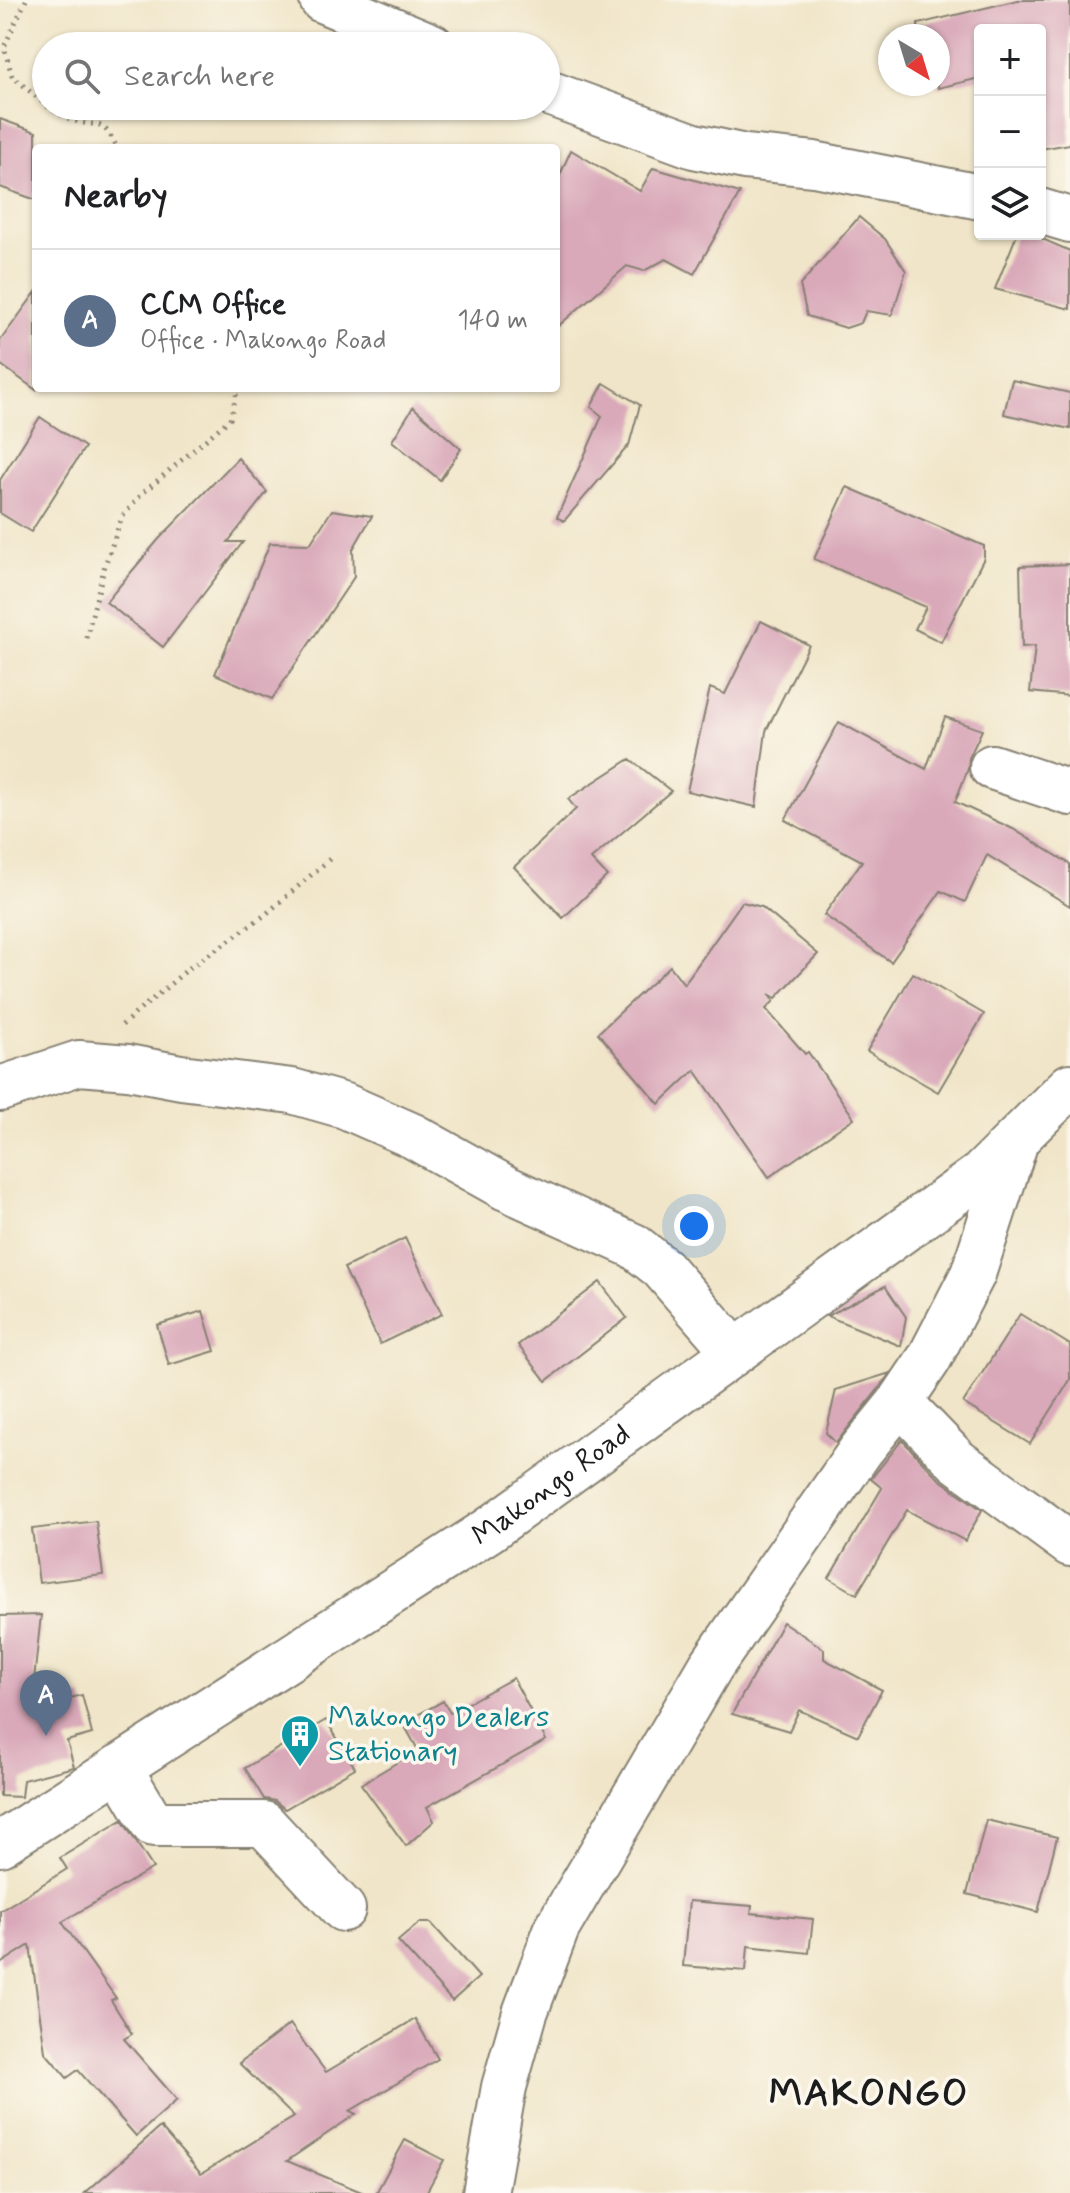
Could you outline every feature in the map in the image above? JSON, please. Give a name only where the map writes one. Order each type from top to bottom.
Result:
[{"type":"street","points":[[322,0],[399,32]]},
{"type":"street","points":[[560,97],[694,146],[745,157],[814,164],[974,196]]},
{"type":"street","points":[[1046,213],[1070,220]]},
{"type":"street","points":[[992,767],[1070,793]]},
{"type":"street","points":[[0,1089],[79,1063],[128,1067],[292,1091],[359,1112],[413,1136],[506,1188],[634,1246],[662,1268],[735,1352]]},
{"type":"street","name":"Makongo Road","points":[[0,1844],[489,1530],[981,1174],[1070,1086]]},
{"type":"street","points":[[485,2193],[504,2087],[525,2013],[557,1928],[711,1666],[861,1450],[900,1402],[929,1359],[973,1274],[1015,1142]]},
{"type":"street","points":[[900,1402],[957,1461],[1070,1544]]},
{"type":"street","points":[[119,1767],[153,1824],[264,1824],[343,1909]]},
{"type":"path","points":[[26,0],[4,47],[12,76],[32,94]]},
{"type":"path","points":[[71,120],[100,124],[115,144]]},
{"type":"path","points":[[86,638],[105,565],[122,517],[143,493],[230,419],[235,392]]},
{"type":"path","points":[[79,1063],[188,969],[265,915],[332,857]]},
{"type":"building","points":[[1018,0],[1070,0],[1070,144],[1046,148],[1046,24],[974,24],[974,79],[950,85],[950,24],[918,24]]},
{"type":"building","points":[[0,119],[36,132],[36,144],[32,144],[32,199],[0,187]]},
{"type":"building","points":[[571,150],[640,191],[653,168],[740,193],[694,274],[666,259],[644,271],[627,266],[560,325],[560,175]]},
{"type":"building","points":[[859,217],[885,239],[906,271],[892,315],[866,311],[861,323],[846,328],[807,316],[800,285]]},
{"type":"building","points":[[1015,240],[1045,240],[1070,251],[1070,309],[995,289]]},
{"type":"building","points":[[32,297],[32,387],[0,364],[0,341]]},
{"type":"building","points":[[1012,380],[1070,393],[1070,429],[1004,414]]},
{"type":"building","points":[[604,383],[640,405],[629,445],[564,521],[557,517],[602,416],[591,407]]},
{"type":"building","points":[[413,407],[461,449],[440,480],[392,441]]},
{"type":"building","points":[[40,417],[85,447],[31,532],[0,513],[0,480]]},
{"type":"building","points":[[238,458],[267,492],[228,542],[243,542],[163,647],[106,602],[159,539]]},
{"type":"building","points":[[847,487],[984,546],[984,558],[941,642],[915,629],[926,607],[814,559]]},
{"type":"building","points":[[332,510],[372,516],[353,549],[354,577],[272,699],[215,674],[270,543],[310,544]]},
{"type":"building","points":[[1070,564],[1070,696],[1030,692],[1035,646],[1022,647],[1020,566]]},
{"type":"building","points":[[761,621],[809,645],[766,731],[756,807],[687,791],[710,688],[725,694]]},
{"type":"building","points":[[945,717],[982,730],[955,802],[1013,829],[1070,864],[1070,906],[987,855],[965,902],[941,891],[891,962],[824,915],[862,861],[785,820],[839,722],[926,769]]},
{"type":"building","points":[[630,759],[671,791],[591,859],[607,876],[563,918],[514,867],[576,809],[568,799]]},
{"type":"building","points":[[742,902],[762,907],[818,954],[776,998],[769,994],[774,1001],[766,1009],[805,1054],[808,1052],[854,1118],[769,1177],[695,1070],[659,1104],[598,1033],[670,966],[684,984]]},
{"type":"building","points":[[913,973],[984,1014],[938,1092],[867,1051]]},
{"type":"building","points":[[405,1238],[442,1314],[380,1344],[344,1268]]},
{"type":"building","points":[[600,1282],[627,1318],[546,1381],[518,1345]]},
{"type":"building","points":[[885,1286],[906,1317],[901,1346],[827,1316]]},
{"type":"building","points":[[203,1311],[215,1351],[169,1365],[157,1325]]},
{"type":"building","points":[[1020,1314],[1070,1345],[1070,1380],[1030,1444],[963,1403]]},
{"type":"building","points":[[890,1373],[836,1443],[826,1433],[836,1390]]},
{"type":"building","points":[[902,1440],[939,1479],[982,1510],[965,1541],[907,1510],[857,1594],[829,1578],[882,1488],[871,1479]]},
{"type":"building","points":[[96,1521],[103,1575],[39,1583],[32,1529]]},
{"type":"building","points":[[41,1615],[31,1708],[82,1695],[92,1734],[67,1741],[74,1767],[23,1780],[21,1797],[0,1796],[0,1616]]},
{"type":"building","points":[[783,1622],[824,1649],[824,1659],[882,1690],[858,1736],[799,1710],[789,1731],[732,1714]]},
{"type":"building","points":[[513,1678],[546,1740],[427,1807],[434,1821],[406,1846],[361,1784],[418,1750],[403,1723],[443,1701],[450,1713]]},
{"type":"building","name":"Makongo Dealers Stationary","points":[[326,1720],[355,1768],[285,1809],[275,1801],[264,1799],[245,1768]]},
{"type":"building","points":[[122,1820],[153,1868],[62,1922],[116,1998],[111,2000],[132,2034],[124,2039],[177,2100],[136,2136],[78,2070],[67,2078],[45,2052],[30,1945],[0,1964],[0,1911],[67,1869],[60,1858]]},
{"type":"building","points":[[986,1820],[1057,1837],[1038,1912],[967,1894]]},
{"type":"building","points":[[689,1901],[752,1906],[751,1913],[813,1919],[809,1953],[748,1946],[746,1971],[683,1966]]},
{"type":"building","points":[[419,1923],[431,1923],[479,1977],[452,2001],[398,1941]]},
{"type":"building","points":[[415,2019],[438,2059],[350,2111],[356,2114],[287,2161],[364,2193],[85,2193],[160,2127],[201,2174],[294,2117],[239,2063],[290,2024],[326,2072]]},
{"type":"building","points":[[405,2140],[444,2160],[426,2193],[376,2193]]},
{"type":"place","name":"CCM Office","points":[[46,1736]]},
{"type":"place","name":"Makongo Dealers Stationary","points":[[300,1768]]},
{"type":"district","name":"MAKONGO","points":[[869,2094]]}]
